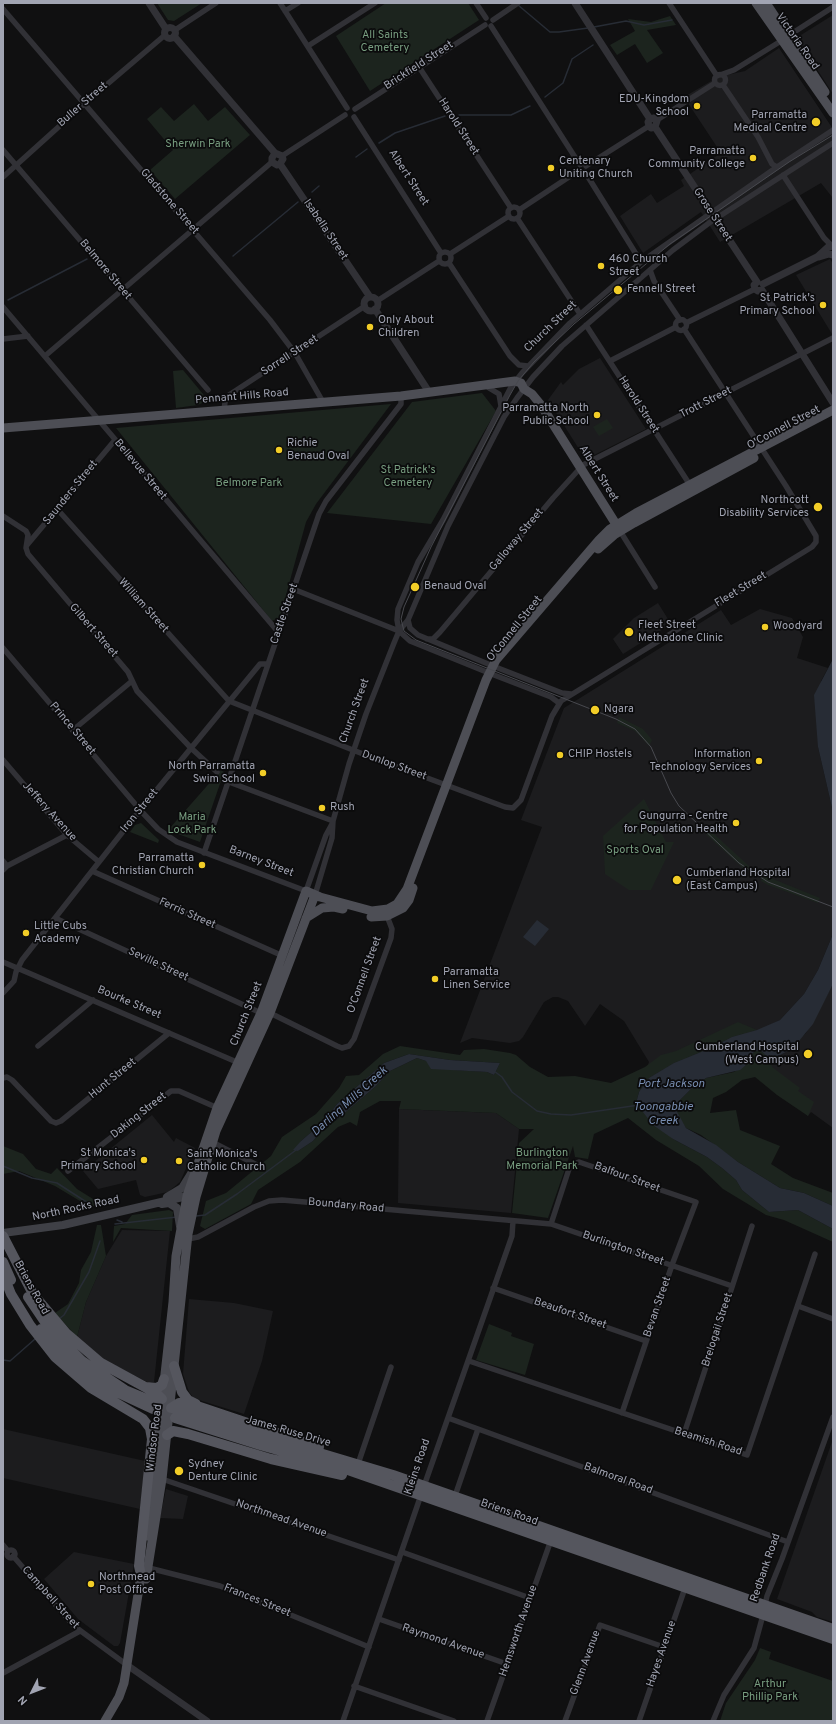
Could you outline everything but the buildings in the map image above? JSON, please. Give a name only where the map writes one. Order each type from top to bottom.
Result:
[{"type":"highway","points":[[4,1242],[38,1319]]},
{"type":"highway","name":"Briens Road","points":[[3,1262],[16,1291],[71,1361],[96,1380],[127,1398],[166,1410],[260,1446],[348,1470],[386,1484],[455,1496],[764,1610],[833,1639]]},
{"type":"highway","points":[[3,1274],[11,1294],[38,1319],[56,1341],[63,1365],[91,1388],[147,1423],[152,1439],[139,1566],[144,1570]]},
{"type":"highway","points":[[56,1341],[159,1394],[166,1410],[172,1431],[188,1434],[271,1459],[386,1484]]},
{"type":"highway","points":[[174,1366],[184,1394],[188,1400],[200,1407]]},
{"type":"highway","points":[[146,1387],[157,1388],[162,1385],[164,1379]]},
{"type":"highway","points":[[129,1411],[146,1416],[179,1404],[200,1407],[359,1460],[393,1475]]},
{"type":"highway","points":[[166,1410],[177,1426],[188,1434]]},
{"type":"highway","name":"James Ruse Drive","points":[[166,1410],[393,1475]]},
{"type":"highway","name":"Briens Road","points":[[393,1475],[423,1491],[551,1540],[685,1588],[833,1629]]},
{"type":"main road","name":"Victoria Road","points":[[756,3],[785,38],[833,105]]},
{"type":"main road","name":"Victoria Road","points":[[766,3],[785,38],[833,114]]},
{"type":"main road","name":"Pennant Hills Road","points":[[3,428],[401,396],[485,387],[488,383],[513,384],[524,389]]},
{"type":"main road","name":"Albert Street","points":[[524,389],[532,394],[541,405],[618,528]]},
{"type":"main road","name":"O'Connell Street","points":[[386,913],[397,904],[407,888],[449,786],[500,654],[590,550],[607,532],[618,528],[763,450],[833,410]]},
{"type":"main road","name":"O'Connell Street","points":[[618,528],[636,512],[833,416]]},
{"type":"main road","name":"Barney Street","points":[[310,893],[366,910],[386,913]]},
{"type":"main road","name":"Church Street","points":[[191,1196],[197,1165],[243,1064],[306,918],[310,893]]},
{"type":"main road","name":"Church Street","points":[[265,1013],[283,956],[310,893]]},
{"type":"main road","points":[[306,918],[320,909],[330,907],[338,907],[368,916],[386,913]]},
{"type":"main road","name":"Church Street","points":[[185,1213],[212,1142],[221,1110]]},
{"type":"main road","name":"North Rocks Road","points":[[154,1204],[182,1188],[197,1165]]},
{"type":"main road","name":"North Rocks Road","points":[[3,1233],[63,1225],[191,1196]]},
{"type":"main road","points":[[154,1204],[172,1204],[185,1213],[183,1226]]},
{"type":"main road","name":"Windsor Road","points":[[144,1570],[153,1491],[158,1428],[166,1410],[164,1379],[185,1213]]},
{"type":"main road","name":"Windsor Road","points":[[105,1721],[119,1696],[127,1664],[162,1479],[166,1410],[174,1366],[188,1239],[183,1226]]},
{"type":"street","points":[[149,3],[166,32],[171,27],[174,33],[283,159],[280,164],[277,165],[272,162]]},
{"type":"street","points":[[174,33],[216,3]]},
{"type":"street","points":[[45,356],[272,162],[272,158],[345,115],[347,108],[280,3]]},
{"type":"street","points":[[286,11],[298,3]]},
{"type":"street","points":[[308,46],[375,3]]},
{"type":"street","points":[[476,3],[486,18],[484,21],[489,24],[583,167],[642,262]]},
{"type":"street","name":"Grose Street","points":[[575,3],[833,403]]},
{"type":"street","points":[[669,3],[724,82],[762,144],[764,151],[772,164],[777,166]]},
{"type":"street","name":"Brickfield Street","points":[[355,109],[489,24],[517,4]]},
{"type":"street","points":[[580,314],[517,218],[519,210],[583,167],[715,83],[719,75],[734,70],[833,7]]},
{"type":"street","name":"Gladstone Street","points":[[3,9],[270,320],[295,353],[323,402]]},
{"type":"street","name":"Buller Street","points":[[3,177],[166,32]]},
{"type":"street","name":"Harold Street","points":[[419,67],[511,208]]},
{"type":"street","points":[[715,83],[719,85],[724,82],[734,70]]},
{"type":"street","points":[[345,115],[348,118],[354,117],[356,114],[355,109],[352,107],[347,108]]},
{"type":"street","name":"Albert Street","points":[[354,117],[441,253]]},
{"type":"street","name":"Church Street","points":[[310,893],[326,835],[332,822],[354,751],[373,696],[399,631],[408,620],[443,535],[504,417],[524,389],[562,346],[586,325],[712,216],[777,166],[833,130]]},
{"type":"street","name":"Church Street","points":[[399,631],[397,620],[398,609],[418,562],[443,520],[513,384],[528,366],[580,314],[642,262],[712,216],[783,175],[833,143]]},
{"type":"street","name":"Belmore Street","points":[[3,150],[121,290],[208,390]]},
{"type":"street","name":"Isabella Street","points":[[280,164],[370,297]]},
{"type":"street","points":[[676,327],[679,330],[759,287],[831,251],[783,175]]},
{"type":"street","points":[[509,216],[508,211],[511,208],[515,207],[519,210]]},
{"type":"street","points":[[509,216],[513,219],[517,218]]},
{"type":"street","points":[[450,254],[509,216]]},
{"type":"street","points":[[440,261],[439,257],[441,253],[445,252],[450,254]]},
{"type":"street","points":[[450,254],[451,259],[449,263],[507,353],[519,365],[528,366]]},
{"type":"street","points":[[440,261],[443,264],[449,263]]},
{"type":"street","points":[[377,301],[440,261]]},
{"type":"street","points":[[650,270],[658,287],[685,326],[763,450]]},
{"type":"street","points":[[375,309],[368,310],[365,306],[365,300],[370,297],[377,301]]},
{"type":"street","points":[[375,309],[377,307],[377,301]]},
{"type":"street","name":"Sorrell Street","points":[[224,411],[225,402],[229,395],[365,306]]},
{"type":"street","name":"Bellevue Street","points":[[3,307],[278,632]]},
{"type":"street","points":[[375,309],[429,392]]},
{"type":"street","points":[[610,361],[676,327],[676,324],[680,320]]},
{"type":"street","name":"Harold Street","points":[[586,325],[690,485]]},
{"type":"street","points":[[3,338],[28,336]]},
{"type":"street","name":"Trott Street","points":[[580,468],[833,338]]},
{"type":"street","points":[[485,387],[499,394],[501,408]]},
{"type":"street","name":"Castle Street","points":[[204,853],[278,632],[322,507],[401,404],[401,396]]},
{"type":"street","name":"Saunders Street","points":[[27,545],[58,510],[115,440]]},
{"type":"street","name":"Fleet Street","points":[[559,703],[571,694],[812,547],[816,542],[816,536],[763,450]]},
{"type":"street","name":"Galloway Street","points":[[427,639],[433,638],[440,632],[580,468]]},
{"type":"street","name":"William Street","points":[[58,510],[229,701]]},
{"type":"street","name":"Gilbert Street","points":[[3,516],[26,531],[28,535],[27,551],[30,557],[128,672],[137,691],[191,748],[217,772]]},
{"type":"street","name":"Albert Street","points":[[618,528],[655,586]]},
{"type":"street","points":[[293,589],[399,631],[410,641],[493,671],[565,694],[571,694]]},
{"type":"street","points":[[408,620],[412,630],[416,634],[559,703]]},
{"type":"street","points":[[399,631],[412,630]]},
{"type":"street","points":[[440,632],[440,641],[442,646]]},
{"type":"street","name":"Prince Street","points":[[3,648],[141,810]]},
{"type":"street","name":"Iron Street","points":[[3,993],[14,981],[17,968],[99,862],[260,664],[268,664]]},
{"type":"street","points":[[73,730],[132,680]]},
{"type":"street","name":"Dunlop Street","points":[[229,701],[354,751],[505,807],[513,808],[521,800],[549,724],[559,703]]},
{"type":"street","name":"Jeffery Avenue","points":[[3,760],[67,835],[99,862]]},
{"type":"street","points":[[229,782],[332,822]]},
{"type":"street","name":"Barney Street","points":[[141,810],[166,837],[310,893]]},
{"type":"street","name":"Church Street","points":[[310,893],[332,838],[332,822]]},
{"type":"street","points":[[4,866],[67,835]]},
{"type":"street","name":"Ferris Street","points":[[92,871],[283,956]]},
{"type":"street","name":"O'Connell Street","points":[[349,1046],[354,1039],[391,938],[392,929],[386,913]]},
{"type":"street","name":"Seville Street","points":[[55,918],[337,1046],[342,1048],[349,1046]]},
{"type":"street","name":"Bourke Street","points":[[3,962],[243,1064]]},
{"type":"street","points":[[38,1046],[93,1000]]},
{"type":"street","name":"Hunt Street","points":[[3,1078],[7,1077],[12,1080],[51,1121],[56,1123],[61,1121],[169,1033]]},
{"type":"street","name":"Daking Street","points":[[68,1171],[171,1091],[179,1092],[221,1110]]},
{"type":"street","points":[[212,1142],[257,1165]]},
{"type":"street","name":"Balfour Street","points":[[551,1224],[569,1169],[571,1165],[579,1162],[696,1202]]},
{"type":"street","name":"Boundary Road","points":[[188,1239],[198,1237],[254,1207],[269,1201],[282,1200],[513,1221]]},
{"type":"street","name":"Bevan Street","points":[[622,1413],[672,1265],[696,1202]]},
{"type":"street","name":"Burlington Street","points":[[513,1221],[551,1224],[732,1286]]},
{"type":"street","name":"Kleins Road","points":[[342,1721],[512,1236],[513,1221]]},
{"type":"street","name":"Brelogail Street","points":[[684,1434],[752,1226]]},
{"type":"street","name":"Beamish Road","points":[[469,1361],[747,1455],[815,1254]]},
{"type":"street","name":"Beaufort Street","points":[[493,1288],[646,1341]]},
{"type":"street","points":[[798,1306],[833,1320]]},
{"type":"street","points":[[359,1460],[391,1367]]},
{"type":"street","name":"Redbank Road","points":[[713,1721],[724,1694],[754,1648],[767,1596],[833,1417]]},
{"type":"street","name":"Balmoral Road","points":[[448,1418],[788,1542]]},
{"type":"street","points":[[455,1496],[478,1429]]},
{"type":"street","name":"Northmead Avenue","points":[[162,1479],[399,1560]]},
{"type":"street","name":"Hemsworth Avenue","points":[[487,1721],[551,1540]]},
{"type":"street","points":[[3,1545],[6,1555]]},
{"type":"street","points":[[402,1552],[530,1598]]},
{"type":"street","name":"Campbell Street","points":[[6,1555],[10,1558],[14,1556],[65,1617],[80,1631],[127,1664]]},
{"type":"street","name":"Frances Street","points":[[144,1570],[220,1586],[369,1647]]},
{"type":"street","name":"Hayes Avenue","points":[[638,1721],[685,1588]]},
{"type":"street","name":"Raymond Avenue","points":[[378,1619],[507,1664]]},
{"type":"street","name":"Glenn Avenue","points":[[565,1721],[600,1625],[664,1647]]},
{"type":"street","points":[[3,1673],[80,1631]]},
{"type":"street","points":[[127,1664],[207,1721]]},
{"type":"street","points":[[354,1686],[454,1721]]},
{"type":"shaded area","points":[[833,15],[833,94],[798,40],[801,35]]},
{"type":"shaded area","points":[[779,48],[833,129],[833,196],[832,197],[821,183],[720,242],[701,212],[643,253],[620,216],[651,194],[657,203],[684,186],[681,180],[721,153],[684,97],[718,77],[745,71]]},
{"type":"shaded area","name":"St Patrick's Primary School","points":[[830,259],[833,264],[832,334],[796,275]]},
{"type":"shaded area","name":"Parramatta North Public School","points":[[600,358],[646,429],[588,458],[584,457],[548,400],[561,382],[563,385],[579,369]]},
{"type":"shaded area","points":[[658,603],[671,624],[623,654],[613,639],[634,618]]},
{"type":"shaded area","name":"Cumberland Hospital (East Campus)","points":[[760,609],[792,618],[803,637],[797,658],[828,668],[821,681],[818,747],[833,812],[833,934],[818,970],[804,994],[780,1020],[639,1092],[649,1062],[624,1021],[600,1004],[585,1026],[568,1001],[558,997],[553,997],[544,1002],[523,1037],[519,1041],[510,1043],[472,1038],[460,1043],[542,827],[521,820],[564,708],[721,610],[731,625]]},
{"type":"shaded area","name":"Cumberland Hospital (West Campus)","points":[[833,984],[833,1128],[811,1112],[808,1116],[766,1078],[769,1058],[773,1059],[786,1052],[806,1033]]},
{"type":"shaded area","points":[[399,1109],[496,1113],[519,1129],[511,1213],[398,1203]]},
{"type":"shaded area","name":"St Monica's Primary School","points":[[152,1115],[174,1142],[176,1138],[195,1148],[180,1182],[168,1192],[145,1197],[140,1195],[136,1180],[98,1189],[83,1171]]},
{"type":"shaded area","points":[[122,1230],[170,1231],[154,1382],[147,1382],[106,1361],[77,1337],[86,1302],[106,1256]]},
{"type":"shaded area","points":[[189,1299],[234,1303],[273,1311],[262,1361],[244,1414],[202,1401],[193,1397],[189,1392],[183,1374]]},
{"type":"shaded area","points":[[3,1429],[145,1461],[140,1509],[3,1478]]},
{"type":"shaded area","points":[[833,1439],[833,1622],[817,1617],[812,1612],[777,1599]]},
{"type":"shaded area","points":[[166,1489],[188,1496],[183,1519],[160,1518]]},
{"type":"shaded area","points":[[74,1552],[134,1564],[120,1643],[118,1646],[114,1646],[78,1619],[44,1579]]},
{"type":"green space","points":[[157,3],[202,3],[174,21],[168,20]]},
{"type":"green space","name":"All Saints Cemetery","points":[[386,3],[468,3],[479,20],[370,91],[336,36]]},
{"type":"green space","points":[[670,16],[676,25],[647,30],[663,53],[647,63],[635,44],[617,55],[610,45],[635,31],[628,19],[651,22]]},
{"type":"green space","name":"Sherwin Park","points":[[194,104],[208,121],[225,107],[250,135],[175,199],[150,170],[173,150],[147,119],[161,107],[174,121]]},
{"type":"green space","points":[[183,370],[208,400],[198,405],[176,408],[173,371]]},
{"type":"green space","name":"St Patrick's Cemetery","points":[[482,393],[496,411],[431,524],[327,513],[412,402]]},
{"type":"green space","name":"Belmore Park","points":[[391,404],[316,504],[306,522],[280,617],[272,621],[116,428]]},
{"type":"green space","points":[[607,419],[613,428],[599,436],[593,427]]},
{"type":"green space","points":[[619,717],[643,729],[652,740],[649,746],[635,731],[617,723]]},
{"type":"green space","name":"Maria Lock Park","points":[[221,770],[224,772],[200,842],[175,833],[169,829]]},
{"type":"green space","name":"Sports Oval","points":[[644,799],[666,842],[674,842],[651,890],[629,890],[605,874],[603,836]]},
{"type":"green space","points":[[141,823],[159,840],[158,843],[130,832],[135,825]]},
{"type":"green space","points":[[702,823],[750,867],[747,872],[698,827]]},
{"type":"green space","points":[[763,875],[820,898],[818,903],[768,885],[761,881]]},
{"type":"green space","name":"Burlington Memorial Park","points":[[738,1022],[757,1030],[732,1037],[711,1048],[674,1063],[649,1078],[639,1092],[636,1103],[673,1139],[707,1157],[722,1168],[736,1180],[742,1190],[769,1212],[798,1210],[833,1229],[833,1242],[784,1220],[766,1215],[723,1189],[699,1166],[656,1140],[628,1118],[594,1134],[588,1159],[575,1157],[573,1146],[548,1218],[512,1213],[519,1143],[534,1129],[519,1129],[496,1113],[399,1109],[401,1101],[380,1101],[360,1112],[357,1126],[350,1122],[338,1127],[300,1162],[258,1190],[251,1204],[205,1229],[200,1226],[206,1201],[226,1193],[271,1156],[282,1137],[316,1114],[339,1088],[346,1076],[359,1075],[383,1054],[400,1046],[460,1055],[464,1050],[484,1049],[510,1053],[516,1055],[530,1067],[548,1077],[575,1076],[611,1083],[645,1067],[661,1055],[676,1051]],"holes":[[[409,1054],[450,1060],[500,1063],[494,1075],[487,1072],[454,1070],[417,1058],[390,1071],[376,1086],[339,1118],[325,1127],[313,1141],[298,1151],[301,1141],[324,1121],[337,1104],[384,1063]]]},
{"type":"green space","points":[[755,1051],[761,1051],[765,1054],[769,1058],[772,1067],[800,1088],[798,1091],[814,1102],[808,1116],[777,1095],[755,1077],[742,1080],[726,1092],[713,1098],[710,1113],[736,1110],[740,1130],[780,1146],[771,1164],[793,1178],[833,1193],[833,1206],[804,1193],[780,1188],[738,1162],[701,1135],[686,1128],[678,1116],[675,1108],[677,1103],[690,1090],[706,1078],[734,1072],[746,1065],[749,1057]]},
{"type":"green space","points":[[3,1146],[23,1154],[36,1169],[51,1174],[57,1168],[77,1189],[101,1204],[90,1207],[55,1186],[19,1171],[3,1174]]},
{"type":"green space","points":[[169,1210],[173,1212],[172,1231],[121,1228],[113,1242],[114,1226],[125,1224],[132,1215]]},
{"type":"green space","points":[[97,1225],[101,1225],[106,1256],[86,1302],[77,1337],[55,1313],[68,1304],[79,1283],[81,1270],[91,1252]]},
{"type":"green space","points":[[489,1324],[512,1333],[511,1336],[534,1344],[525,1375],[476,1360]]},
{"type":"green space","name":"Arthur Phillip Park","points":[[760,1648],[771,1652],[769,1659],[833,1681],[833,1721],[720,1721],[726,1703],[755,1660]]},
{"type":"water","points":[[833,659],[833,812],[818,747],[814,695]]},
{"type":"water","points":[[537,920],[549,929],[535,946],[523,937]]},
{"type":"water","points":[[833,934],[833,984],[813,1024],[799,1041],[786,1052],[773,1059],[769,1058],[761,1051],[755,1051],[749,1057],[746,1065],[740,1070],[706,1078],[690,1090],[677,1103],[675,1108],[686,1128],[716,1145],[738,1162],[780,1188],[804,1193],[833,1206],[833,1229],[798,1210],[769,1212],[742,1190],[736,1180],[722,1168],[707,1157],[673,1139],[653,1125],[636,1103],[639,1092],[649,1078],[674,1063],[711,1048],[732,1037],[757,1030],[780,1020],[804,994],[818,970]]},
{"type":"water","points":[[409,1054],[450,1060],[500,1063],[494,1075],[487,1072],[431,1069],[426,1061],[417,1058],[390,1071],[376,1086],[339,1118],[325,1127],[313,1141],[298,1151],[293,1150],[324,1121],[337,1104],[384,1063]]},
{"type":"waterway","points":[[518,5],[550,32],[588,28]]},
{"type":"waterway","points":[[594,27],[626,21],[644,25],[672,20]]},
{"type":"waterway","points":[[545,97],[563,83],[572,59],[593,45]]},
{"type":"waterway","points":[[459,115],[511,115],[530,106]]},
{"type":"waterway","points":[[379,143],[395,133],[445,116]]},
{"type":"waterway","points":[[356,157],[367,149]]},
{"type":"waterway","points":[[312,192],[319,186]]},
{"type":"waterway","points":[[233,256],[298,202]]},
{"type":"waterway","points":[[8,300],[87,259]]},
{"type":"waterway","name":"Darling Mills Creek","points":[[494,1071],[502,1077],[512,1092],[537,1111],[551,1114],[571,1115],[639,1105]]},
{"type":"waterway","name":"Darling Mills Creek","points":[[196,1216],[205,1215],[237,1194],[296,1150]]},
{"type":"waterway","points":[[3,1166],[32,1178],[57,1183],[91,1205]]},
{"type":"waterway","name":"Darling Mills Creek","points":[[115,1224],[177,1217]]},
{"type":"waterway","name":"Darling Mills Creek","points":[[117,1220],[122,1222]]},
{"type":"waterway","name":"Darling Mills Creek","points":[[59,1319],[64,1315],[89,1272],[100,1241]]},
{"type":"waterway","name":"Darling Mills Creek","points":[[3,1360],[10,1361],[35,1339]]},
{"type":"tram line","points":[[833,135],[789,162],[670,244],[574,324],[534,362],[518,381],[510,395],[431,547],[404,607],[401,619],[404,631],[416,640],[616,719],[635,729],[651,747],[671,793],[679,806],[739,863],[768,882],[833,907]]},
{"type":"place","name":"EDU-Kingdom School","points":[[697,106]]},
{"type":"place","name":"Parramatta Medical Centre","points":[[816,122]]},
{"type":"place","name":"Parramatta Community College","points":[[753,158]]},
{"type":"place","name":"Centenary Uniting Church","points":[[551,168]]},
{"type":"place","name":"460 Church Street","points":[[601,266]]},
{"type":"place","name":"Fennell Street","points":[[618,290]]},
{"type":"place","name":"St Patrick's Primary School","points":[[823,305]]},
{"type":"place","name":"Only About Children","points":[[370,327]]},
{"type":"place","name":"Parramatta North Public School","points":[[597,415]]},
{"type":"place","name":"Richie Benaud Oval","points":[[279,450]]},
{"type":"place","name":"Northcott Disability Services","points":[[818,507]]},
{"type":"place","name":"Benaud Oval","points":[[415,587]]},
{"type":"place","name":"Woodyard","points":[[765,627]]},
{"type":"place","name":"Fleet Street Methadone Clinic","points":[[629,632]]},
{"type":"place","name":"Ngara","points":[[595,710]]},
{"type":"place","name":"CHIP Hostels","points":[[560,755]]},
{"type":"place","name":"Information Technology Services","points":[[759,761]]},
{"type":"place","name":"North Parramatta Swim School","points":[[263,773]]},
{"type":"place","name":"Rush","points":[[322,808]]},
{"type":"place","name":"Gungurra - Centre for Population Health","points":[[736,823]]},
{"type":"place","name":"Parramatta Christian Church","points":[[202,865]]},
{"type":"place","name":"Cumberland Hospital (East Campus)","points":[[677,880]]},
{"type":"place","name":"Little Cubs Academy","points":[[26,933]]},
{"type":"place","name":"Parramatta Linen Service","points":[[435,979]]},
{"type":"place","name":"Cumberland Hospital (West Campus)","points":[[808,1054]]},
{"type":"place","name":"St Monica's Primary School","points":[[144,1160]]},
{"type":"place","name":"Saint Monica's Catholic Church","points":[[179,1161]]},
{"type":"place","name":"Sydney Denture Clinic","points":[[179,1471]]},
{"type":"place","name":"Northmead Post Office","points":[[91,1584]]},
{"type":"water label","name":"Port Jackson","points":[[671,1085]]},
{"type":"water label","name":"Toongabbie Creek","points":[[663,1115]]}]
